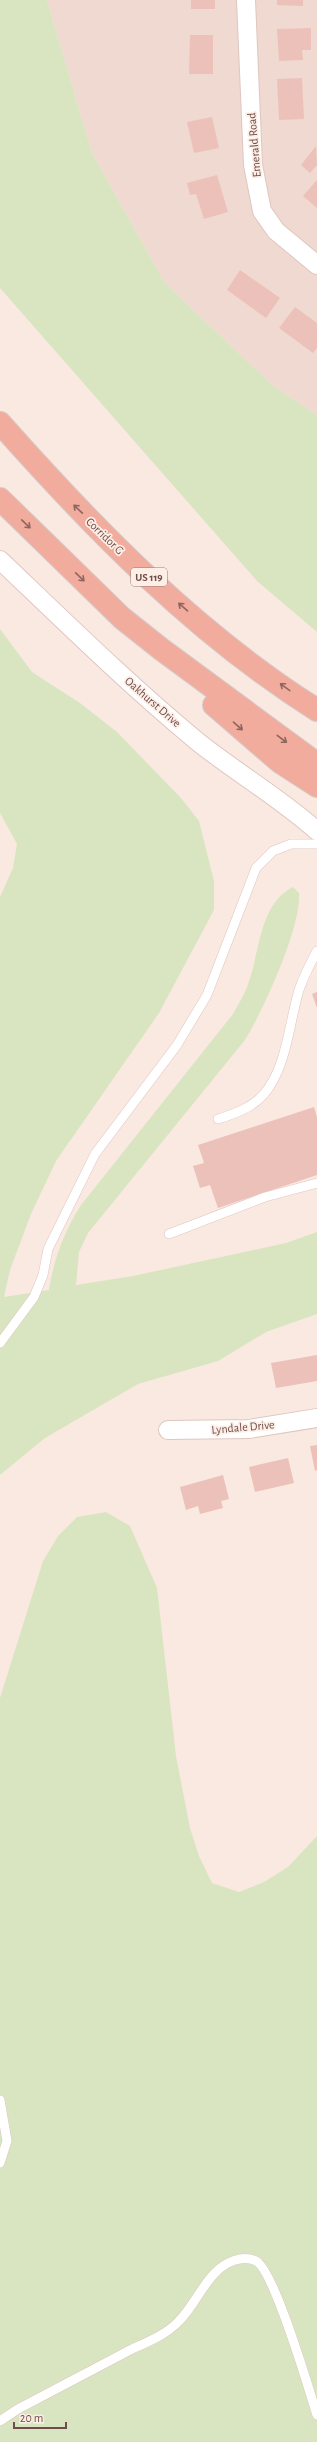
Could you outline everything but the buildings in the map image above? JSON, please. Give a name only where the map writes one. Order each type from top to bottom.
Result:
[{"type":"highway","name":"Corridor G","points":[[0,423],[66,497],[145,574],[224,643],[317,710]]},
{"type":"highway","points":[[0,498],[122,618],[161,649],[317,764]]},
{"type":"highway","points":[[161,649],[202,695],[280,762],[317,786]]},
{"type":"street","name":"Emerald Road","points":[[246,0],[253,165],[262,211],[276,231],[317,265]]},
{"type":"street","name":"Oakhurst Drive","points":[[0,560],[103,659],[199,743],[297,813],[317,830]]},
{"type":"street","name":"Lyndale Drive","points":[[168,1430],[249,1429],[317,1418]]},
{"type":"lane","points":[[0,1343],[34,1297],[43,1275],[48,1249],[95,1154],[177,1045],[207,995],[256,868],[273,851],[291,844],[317,844]]},
{"type":"lane","points":[[218,1119],[240,1112],[264,1094],[278,1068],[299,991],[306,970],[317,951]]},
{"type":"lane","points":[[169,1234],[264,1197],[317,1183]]},
{"type":"lane","points":[[0,2100],[7,2141],[0,2162]]},
{"type":"lane","points":[[0,2421],[18,2409],[132,2349],[150,2342],[178,2322],[215,2273],[228,2262],[241,2259],[256,2261],[265,2271],[280,2306],[317,2415]]},
{"type":"shaded area","points":[[47,0],[317,0],[317,415],[272,385],[165,283],[92,153]]},
{"type":"green space","points":[[0,0],[47,0],[92,153],[165,283],[272,385],[317,415],[317,632],[257,581],[0,288]]},
{"type":"green space","points":[[0,629],[32,672],[80,703],[117,732],[181,798],[199,821],[214,881],[214,910],[159,1013],[56,1161],[31,1214],[10,1270],[4,1297],[49,1290],[60,1246],[81,1205],[233,1014],[248,985],[267,916],[282,894],[293,887],[299,893],[298,908],[294,926],[280,968],[253,1027],[245,1040],[88,1233],[79,1252],[76,1285],[133,1276],[286,1243],[317,1232],[317,1314],[266,1332],[218,1361],[138,1384],[45,1438],[0,1475],[0,897],[13,868],[17,844],[0,813]]},
{"type":"green space","points":[[106,1512],[130,1526],[157,1588],[176,1756],[190,1828],[199,1856],[212,1883],[239,1892],[264,1882],[288,1867],[317,1836],[317,2442],[0,2442],[0,1698],[43,1561],[58,1536],[77,1517]]}]
